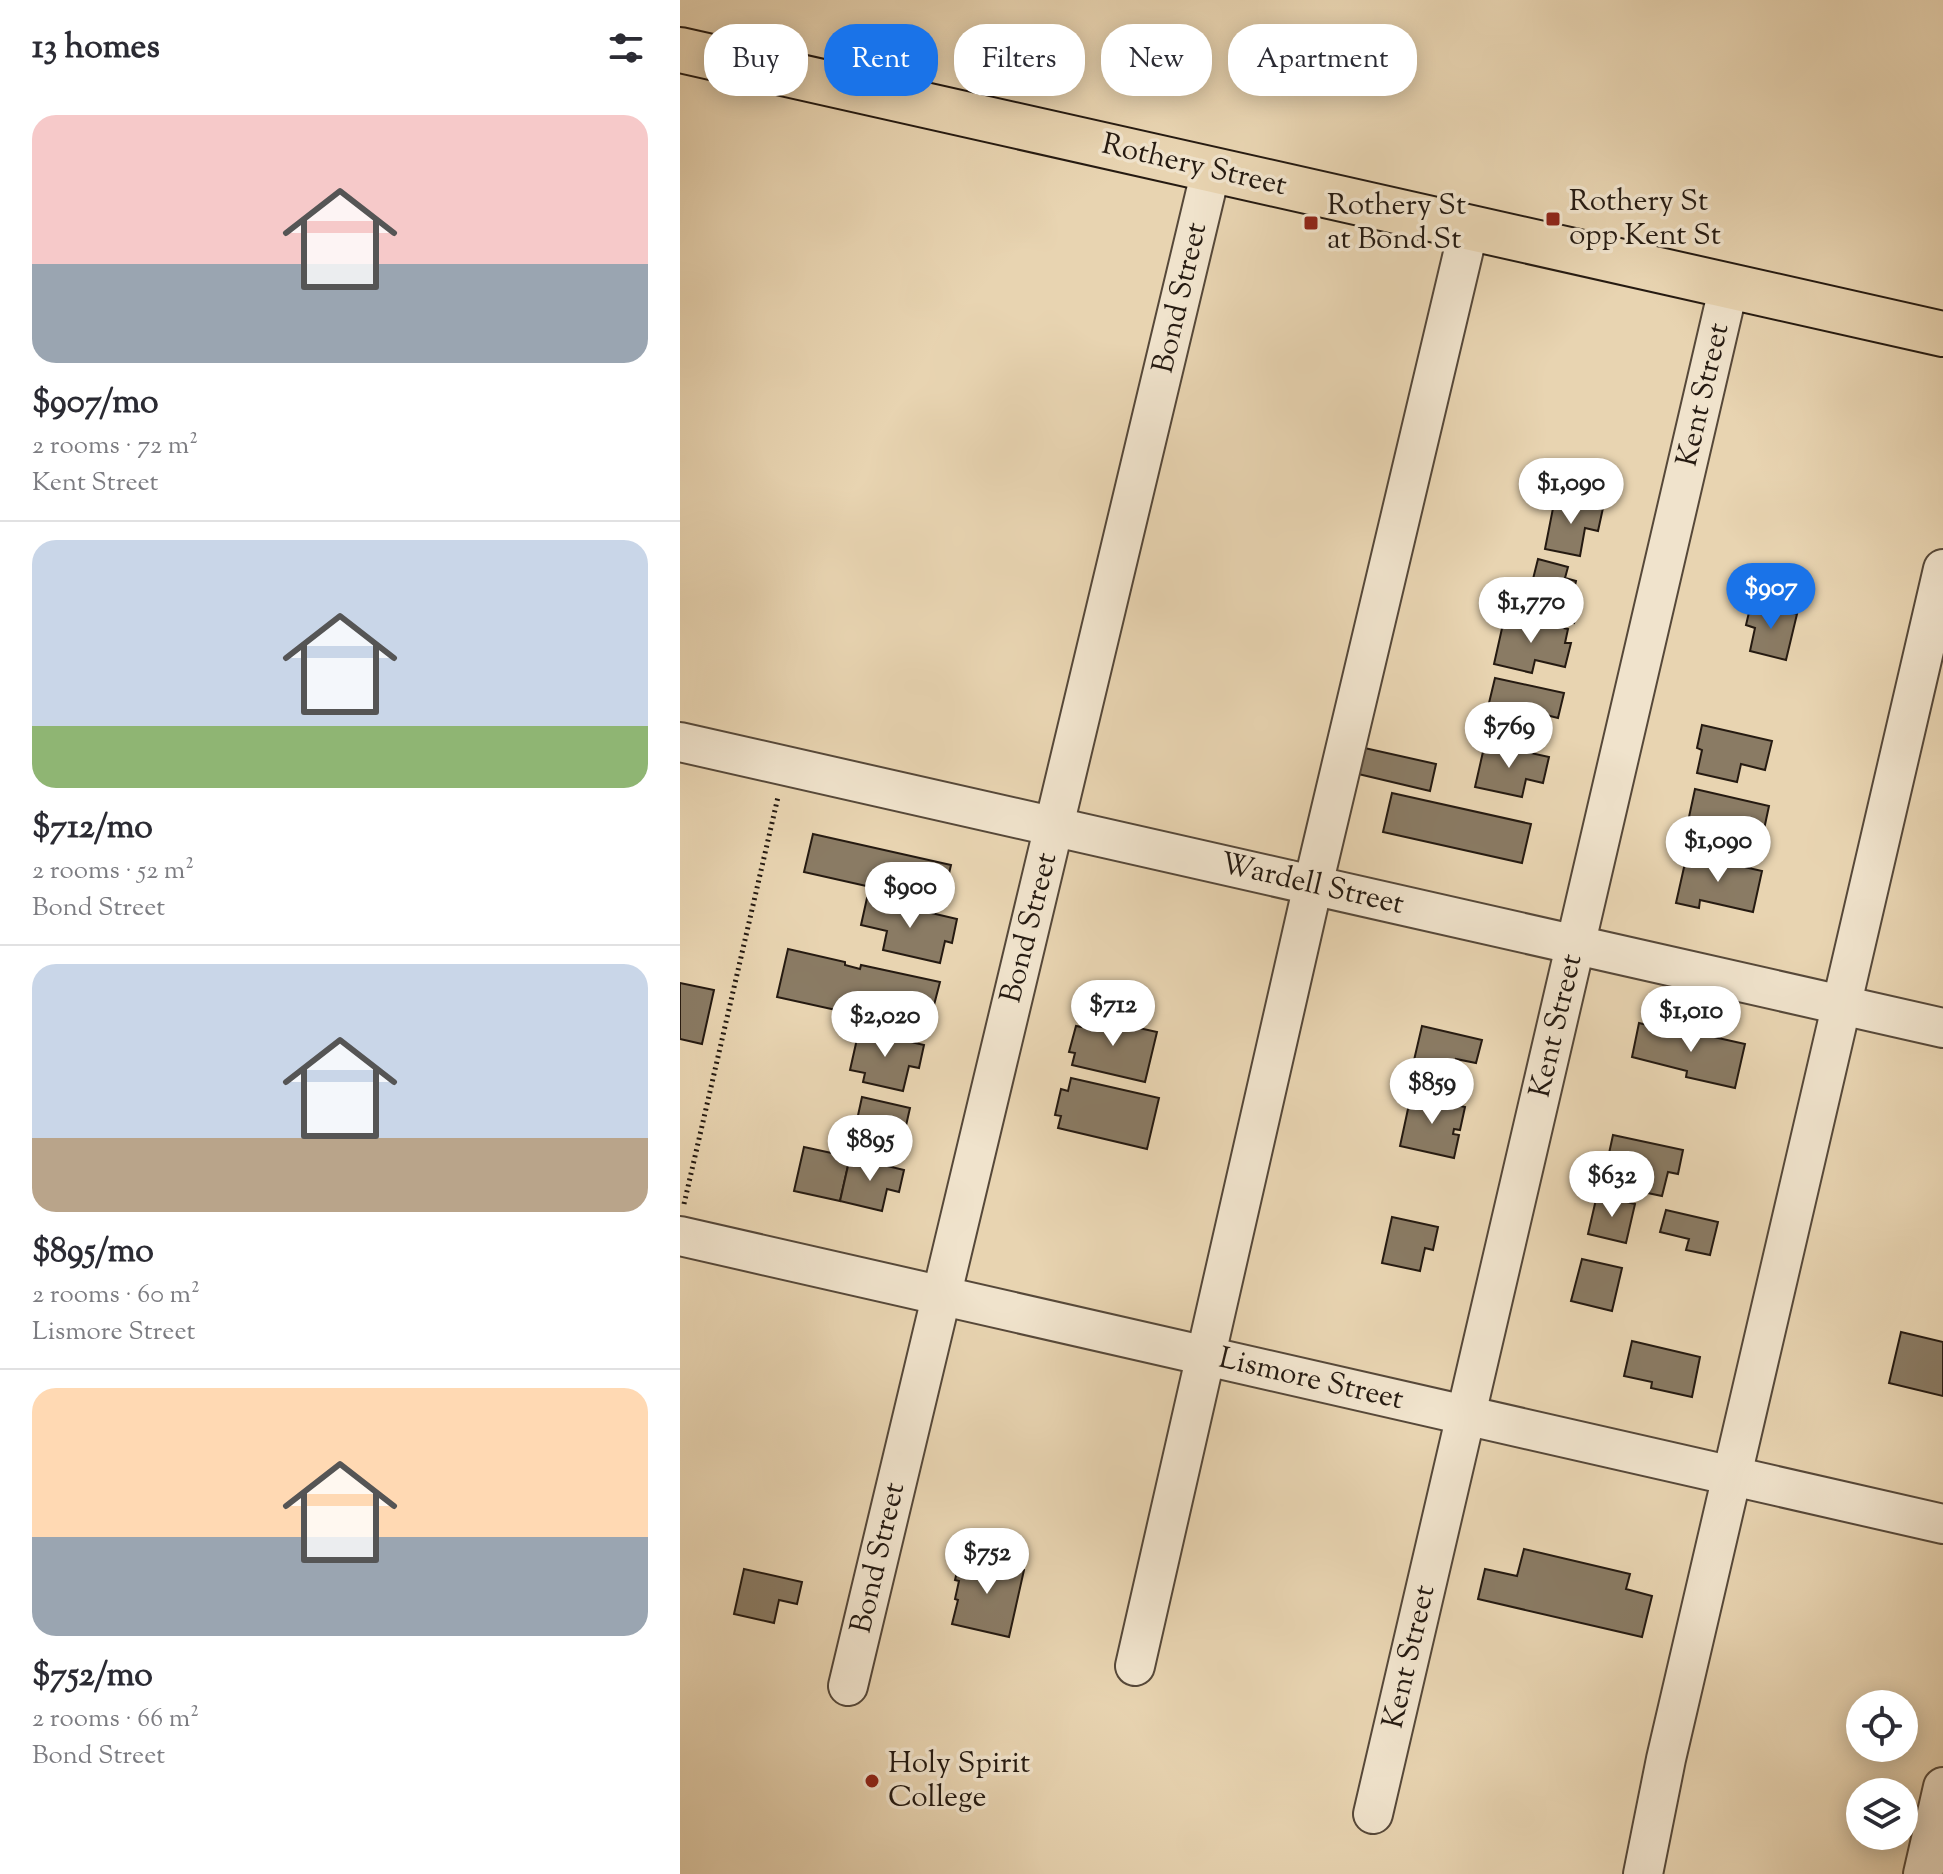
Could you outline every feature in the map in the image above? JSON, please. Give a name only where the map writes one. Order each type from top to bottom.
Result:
[{"type":"main road","name":"Rothery Street","points":[[680,50],[1943,334]]},
{"type":"street","name":"Bond Street","points":[[848,1686],[1211,170]]},
{"type":"street","points":[[1135,1666],[1313,885],[1469,228]]},
{"type":"street","name":"Kent Street","points":[[1373,1814],[1729,285]]},
{"type":"street","points":[[1643,1874],[1669,1744],[1943,569]]},
{"type":"street","name":"Wardell Street","points":[[680,742],[1943,1028]]},
{"type":"street","name":"Lismore Street","points":[[682,1221],[942,1296],[1943,1524]]},
{"type":"street","points":[[1923,1874],[1943,1787]]},
{"type":"path","points":[[682,1221],[785,766]]},
{"type":"building","points":[[1555,498],[1603,508],[1598,531],[1585,528],[1580,556],[1545,549]]},
{"type":"building","points":[[1538,559],[1568,567],[1565,578],[1576,581],[1572,599],[1580,601],[1574,623],[1525,611]]},
{"type":"building","points":[[1751,604],[1797,614],[1786,660],[1750,651],[1755,628],[1746,625]]},
{"type":"building","points":[[1505,615],[1568,629],[1565,643],[1571,643],[1565,667],[1535,660],[1532,673],[1494,664]]},
{"type":"building","points":[[1495,678],[1564,693],[1558,718],[1538,713],[1533,735],[1493,726],[1497,705],[1489,703]]},
{"type":"building","points":[[1702,725],[1772,741],[1765,770],[1741,764],[1737,782],[1697,773],[1702,750],[1697,748]]},
{"type":"building","points":[[1485,743],[1549,757],[1543,783],[1526,779],[1522,797],[1475,787]]},
{"type":"building","points":[[1360,747],[1436,764],[1430,791],[1354,773]]},
{"type":"building","points":[[1695,789],[1769,806],[1760,848],[1686,831]]},
{"type":"building","points":[[1392,793],[1531,824],[1522,863],[1383,832]]},
{"type":"building","points":[[813,834],[951,865],[942,903],[804,872]]},
{"type":"building","points":[[1687,854],[1762,871],[1753,912],[1700,900],[1699,908],[1676,903]]},
{"type":"building","points":[[867,898],[957,919],[952,943],[945,941],[940,963],[883,950],[887,931],[861,925]]},
{"type":"building","points":[[788,949],[845,962],[845,965],[860,969],[861,965],[940,982],[934,1005],[916,1001],[911,1026],[850,1013],[851,1009],[836,1006],[836,1010],[777,997]]},
{"type":"building","points":[[680,983],[714,990],[702,1044],[680,1039]]},
{"type":"building","points":[[1085,1016],[1157,1032],[1145,1082],[1072,1065],[1075,1053],[1069,1052],[1076,1026],[1082,1027]]},
{"type":"building","points":[[1639,1023],[1745,1044],[1735,1088],[1686,1077],[1687,1071],[1632,1057]]},
{"type":"building","points":[[1422,1026],[1482,1040],[1476,1063],[1456,1059],[1451,1082],[1411,1073]]},
{"type":"building","points":[[859,1030],[924,1045],[919,1068],[909,1066],[903,1091],[863,1082],[865,1073],[850,1070]]},
{"type":"building","points":[[1071,1078],[1159,1098],[1147,1149],[1058,1128],[1061,1116],[1055,1115],[1061,1089],[1068,1091]]},
{"type":"building","points":[[1411,1095],[1465,1107],[1460,1130],[1454,1129],[1453,1134],[1459,1135],[1454,1158],[1400,1146]]},
{"type":"building","points":[[862,1097],[910,1108],[905,1130],[895,1128],[890,1151],[852,1143]]},
{"type":"building","points":[[1613,1135],[1683,1150],[1678,1174],[1668,1172],[1662,1196],[1619,1187],[1625,1161],[1608,1158]]},
{"type":"building","points":[[804,1147],[850,1157],[840,1201],[794,1191]]},
{"type":"building","points":[[850,1157],[904,1170],[899,1192],[887,1189],[882,1211],[840,1201]]},
{"type":"building","points":[[1597,1195],[1635,1204],[1626,1243],[1588,1234]]},
{"type":"building","points":[[1666,1210],[1718,1222],[1710,1255],[1686,1250],[1689,1239],[1660,1232]]},
{"type":"building","points":[[1392,1217],[1438,1227],[1433,1250],[1425,1248],[1420,1271],[1382,1263]]},
{"type":"building","points":[[1582,1259],[1622,1268],[1612,1311],[1571,1301]]},
{"type":"building","points":[[1901,1332],[1943,1342],[1943,1396],[1889,1383]]},
{"type":"building","points":[[1632,1341],[1700,1357],[1692,1397],[1651,1388],[1652,1382],[1624,1376]]},
{"type":"building","points":[[1524,1549],[1630,1574],[1626,1589],[1652,1596],[1642,1637],[1478,1599],[1485,1569],[1517,1576]]},
{"type":"building","points":[[961,1555],[1024,1570],[1009,1637],[952,1624],[958,1600],[955,1599],[959,1581],[955,1580]]},
{"type":"building","points":[[744,1569],[802,1582],[797,1604],[779,1600],[774,1623],[734,1614]]},
{"type":"place","name":"Rothery St opp Kent St","points":[[1553,219]]},
{"type":"place","name":"Rothery St at Bond St","points":[[1311,223]]},
{"type":"place","name":"Holy Spirit College","points":[[872,1781]]}]
